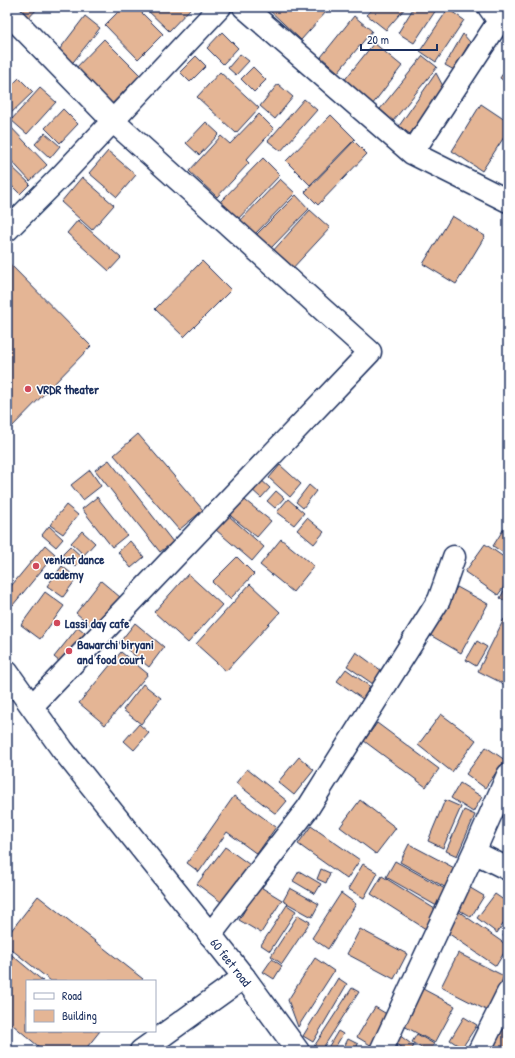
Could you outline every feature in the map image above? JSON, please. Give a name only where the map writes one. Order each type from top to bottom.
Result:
[{"type":"street","points":[[7,230],[113,121],[220,7]]},
{"type":"street","points":[[244,7],[412,152],[508,201]]},
{"type":"street","points":[[412,152],[499,21],[489,7]]},
{"type":"street","points":[[7,12],[113,121],[370,352],[32,706]]},
{"type":"street","points":[[210,935],[308,808],[440,600],[454,557]]},
{"type":"street","name":"60 feet road","points":[[7,672],[62,749],[244,977],[298,1051]]},
{"type":"street","points":[[381,1051],[474,852],[508,775]]},
{"type":"street","points":[[474,852],[508,869]]},
{"type":"street","points":[[141,1051],[244,977]]},
{"type":"street","points":[[479,1051],[508,993]]},
{"type":"building","points":[[7,7],[39,7],[24,23]]},
{"type":"building","points":[[123,7],[136,7],[163,34],[138,59],[105,25]]},
{"type":"building","points":[[144,7],[192,7],[169,31]]},
{"type":"building","points":[[266,7],[323,7],[327,11],[301,40]]},
{"type":"building","points":[[374,7],[406,7],[386,30],[367,15]]},
{"type":"building","points":[[414,7],[438,7],[414,43],[398,33]]},
{"type":"building","points":[[448,9],[464,20],[436,62],[420,51]]},
{"type":"building","points":[[85,16],[100,28],[70,66],[56,54]]},
{"type":"building","points":[[354,16],[372,31],[338,72],[321,57]]},
{"type":"building","points":[[222,32],[238,48],[223,64],[207,48]]},
{"type":"building","points":[[463,34],[470,42],[454,70],[445,65]]},
{"type":"building","points":[[104,39],[140,75],[105,111],[69,75]]},
{"type":"building","points":[[374,43],[402,66],[372,105],[343,82]]},
{"type":"building","points":[[240,54],[249,61],[236,75],[228,68]]},
{"type":"building","points":[[196,56],[206,66],[190,82],[180,72]]},
{"type":"building","points":[[423,56],[437,67],[393,121],[380,109]]},
{"type":"building","points":[[508,66],[508,84],[500,78]]},
{"type":"building","points":[[253,67],[266,80],[254,92],[241,79]]},
{"type":"building","points":[[220,72],[259,108],[236,133],[197,97]]},
{"type":"building","points":[[436,73],[444,88],[410,134],[399,126]]},
{"type":"building","points":[[19,78],[33,92],[7,117],[7,86],[9,88]]},
{"type":"building","points":[[278,84],[293,97],[275,119],[260,106]]},
{"type":"building","points":[[40,88],[56,102],[27,134],[11,120]]},
{"type":"building","points":[[304,99],[317,110],[281,151],[268,141]]},
{"type":"building","points":[[481,104],[508,122],[508,131],[482,171],[452,151]]},
{"type":"building","points":[[63,109],[78,124],[60,143],[45,128]]},
{"type":"building","points":[[259,114],[274,129],[246,160],[249,163],[217,197],[189,171],[221,136],[230,144]]},
{"type":"building","points":[[331,115],[355,139],[310,185],[286,161]]},
{"type":"building","points":[[206,122],[219,134],[199,155],[186,143]]},
{"type":"building","points":[[7,123],[47,165],[30,181],[7,156]]},
{"type":"building","points":[[45,133],[60,146],[50,158],[35,144]]},
{"type":"building","points":[[354,141],[367,154],[318,205],[305,192]]},
{"type":"building","points":[[108,151],[136,175],[117,197],[89,173]]},
{"type":"building","points":[[263,158],[280,175],[236,221],[218,204]]},
{"type":"building","points":[[7,162],[30,184],[20,194],[7,181]]},
{"type":"building","points":[[82,177],[114,205],[92,230],[61,202]]},
{"type":"building","points":[[280,179],[295,193],[252,237],[238,223]]},
{"type":"building","points":[[296,195],[309,209],[270,249],[256,235]]},
{"type":"building","points":[[310,210],[330,228],[290,271],[271,253]]},
{"type":"building","points":[[452,216],[485,236],[456,284],[423,264]]},
{"type":"building","points":[[78,220],[121,258],[109,271],[67,233]]},
{"type":"building","name":"VRDR theater","points":[[7,261],[91,346],[7,432]]},
{"type":"building","points":[[202,261],[231,290],[184,337],[155,309]]},
{"type":"building","points":[[138,434],[203,510],[179,530],[114,455]]},
{"type":"building","points":[[109,460],[173,542],[160,552],[95,470]]},
{"type":"building","points":[[280,465],[301,484],[290,497],[269,478]]},
{"type":"building","points":[[90,470],[101,486],[83,500],[71,485]]},
{"type":"building","points":[[259,478],[270,488],[261,498],[250,488]]},
{"type":"building","points":[[309,485],[316,491],[303,508],[296,502]]},
{"type":"building","points":[[276,491],[284,498],[275,508],[267,501]]},
{"type":"building","points":[[97,497],[127,535],[112,547],[82,509]]},
{"type":"building","points":[[241,497],[271,521],[257,537],[227,513]]},
{"type":"building","points":[[288,499],[304,513],[294,525],[277,512]]},
{"type":"building","points":[[66,505],[78,515],[63,534],[50,525]]},
{"type":"building","points":[[229,516],[264,547],[252,561],[216,530]]},
{"type":"building","points":[[307,518],[324,532],[314,544],[297,530]]},
{"type":"building","points":[[508,522],[508,556],[493,546]]},
{"type":"building","points":[[49,526],[63,539],[56,547],[42,535]]},
{"type":"building","points":[[82,531],[95,543],[84,555],[71,543]]},
{"type":"building","points":[[281,539],[314,566],[293,592],[260,565]]},
{"type":"building","points":[[130,541],[144,557],[131,568],[118,552]]},
{"type":"building","points":[[485,544],[508,560],[508,581],[498,595],[465,572]]},
{"type":"building","name":"venkat dance academy","points":[[45,545],[55,554],[13,605],[7,600],[7,591]]},
{"type":"building","points":[[70,546],[83,558],[75,567],[62,554]]},
{"type":"building","points":[[237,557],[254,574],[230,599],[212,582]]},
{"type":"building","points":[[62,566],[77,578],[63,597],[47,586]]},
{"type":"building","points":[[188,574],[222,605],[188,643],[154,612]]},
{"type":"building","points":[[101,581],[120,597],[95,629],[76,613]]},
{"type":"building","points":[[250,584],[280,612],[226,671],[196,644]]},
{"type":"building","points":[[457,587],[488,604],[461,653],[430,635]]},
{"type":"building","points":[[506,587],[508,588],[508,603],[500,598]]},
{"type":"building","points":[[45,592],[64,606],[40,639],[21,625]]},
{"type":"building","points":[[504,619],[508,621],[508,686],[478,671]]},
{"type":"building","points":[[135,623],[164,647],[149,667],[119,643]]},
{"type":"building","name":"Bawarchi biryani and food court","points":[[78,627],[90,637],[66,667],[54,657]]},
{"type":"building","points":[[477,641],[487,647],[476,666],[466,660]]},
{"type":"building","points":[[121,652],[148,674],[105,725],[79,703]]},
{"type":"building","points":[[356,652],[382,671],[373,684],[347,666]]},
{"type":"building","points":[[346,669],[372,688],[364,700],[337,681]]},
{"type":"building","points":[[143,684],[161,698],[141,724],[123,710]]},
{"type":"building","points":[[441,714],[476,740],[452,772],[418,745]]},
{"type":"building","points":[[377,723],[439,769],[426,787],[364,741]]},
{"type":"building","points":[[139,724],[149,733],[134,750],[124,741]]},
{"type":"building","points":[[486,747],[505,760],[485,788],[466,774]]},
{"type":"building","points":[[299,757],[314,770],[294,795],[278,782]]},
{"type":"building","points":[[247,769],[287,801],[276,814],[236,783]]},
{"type":"building","points":[[460,783],[482,797],[473,812],[451,798]]},
{"type":"building","points":[[234,796],[276,827],[257,854],[227,832],[199,872],[187,863]]},
{"type":"building","points":[[360,800],[396,828],[376,854],[340,827]]},
{"type":"building","points":[[445,800],[461,807],[443,848],[428,841]]},
{"type":"building","points":[[464,810],[475,815],[457,856],[446,851]]},
{"type":"building","points":[[311,826],[360,860],[347,879],[298,844]]},
{"type":"building","points":[[409,844],[460,871],[450,890],[400,862]]},
{"type":"building","points":[[225,847],[253,867],[225,905],[197,884]]},
{"type":"building","points":[[395,861],[452,893],[442,909],[386,877]]},
{"type":"building","points":[[363,864],[378,873],[364,898],[348,889]]},
{"type":"building","points":[[321,869],[330,873],[326,883],[317,879]]},
{"type":"building","points":[[299,871],[321,884],[315,894],[293,881]]},
{"type":"building","points":[[382,876],[443,914],[432,933],[371,894]]},
{"type":"building","points":[[259,886],[282,900],[261,933],[239,920]]},
{"type":"building","points":[[467,886],[484,896],[471,917],[454,907]]},
{"type":"building","points":[[290,888],[319,904],[312,917],[283,901]]},
{"type":"building","points":[[341,893],[356,904],[328,949],[312,938]]},
{"type":"building","points":[[495,894],[508,903],[508,917],[497,933],[477,918]]},
{"type":"building","points":[[38,896],[143,979],[50,980],[7,946],[7,936]]},
{"type":"building","points":[[287,905],[296,911],[270,951],[261,945]]},
{"type":"building","points":[[458,911],[508,946],[496,966],[445,931]]},
{"type":"building","points":[[298,915],[310,922],[282,964],[271,956]]},
{"type":"building","points":[[508,928],[508,939],[503,936]]},
{"type":"building","points":[[360,929],[407,954],[394,979],[347,954]]},
{"type":"building","points":[[7,951],[42,980],[26,980],[26,1032],[99,1032],[84,1051],[44,1051],[7,1020]]},
{"type":"building","points":[[458,953],[504,976],[488,1011],[441,987]]},
{"type":"building","points":[[315,958],[334,971],[298,1027],[288,1000]]},
{"type":"building","points":[[272,959],[282,966],[274,979],[263,972]]},
{"type":"building","points":[[338,978],[347,984],[313,1042],[303,1036]]},
{"type":"building","points":[[352,988],[359,992],[321,1051],[313,1048]]},
{"type":"building","points":[[423,989],[455,1006],[435,1043],[404,1026]]},
{"type":"building","points":[[375,1007],[395,1019],[377,1049],[357,1037]]},
{"type":"building","points":[[464,1017],[477,1025],[462,1048],[450,1040]]},
{"type":"building","points":[[504,1027],[508,1029],[508,1051],[492,1051]]},
{"type":"building","points":[[338,1031],[343,1034],[333,1051],[326,1051]]},
{"type":"building","points":[[395,1032],[414,1046],[410,1051],[407,1051],[390,1039]]},
{"type":"building","points":[[417,1034],[434,1044],[430,1051],[426,1051],[412,1042]]},
{"type":"building","points":[[348,1039],[358,1044],[355,1051],[342,1051]]},
{"type":"place","name":"VRDR theater","points":[[28,389]]},
{"type":"place","name":"venkat dance academy","points":[[36,566]]},
{"type":"place","name":"Lassi day cafe","points":[[57,623]]},
{"type":"place","name":"Bawarchi biryani and food court","points":[[69,651]]}]
